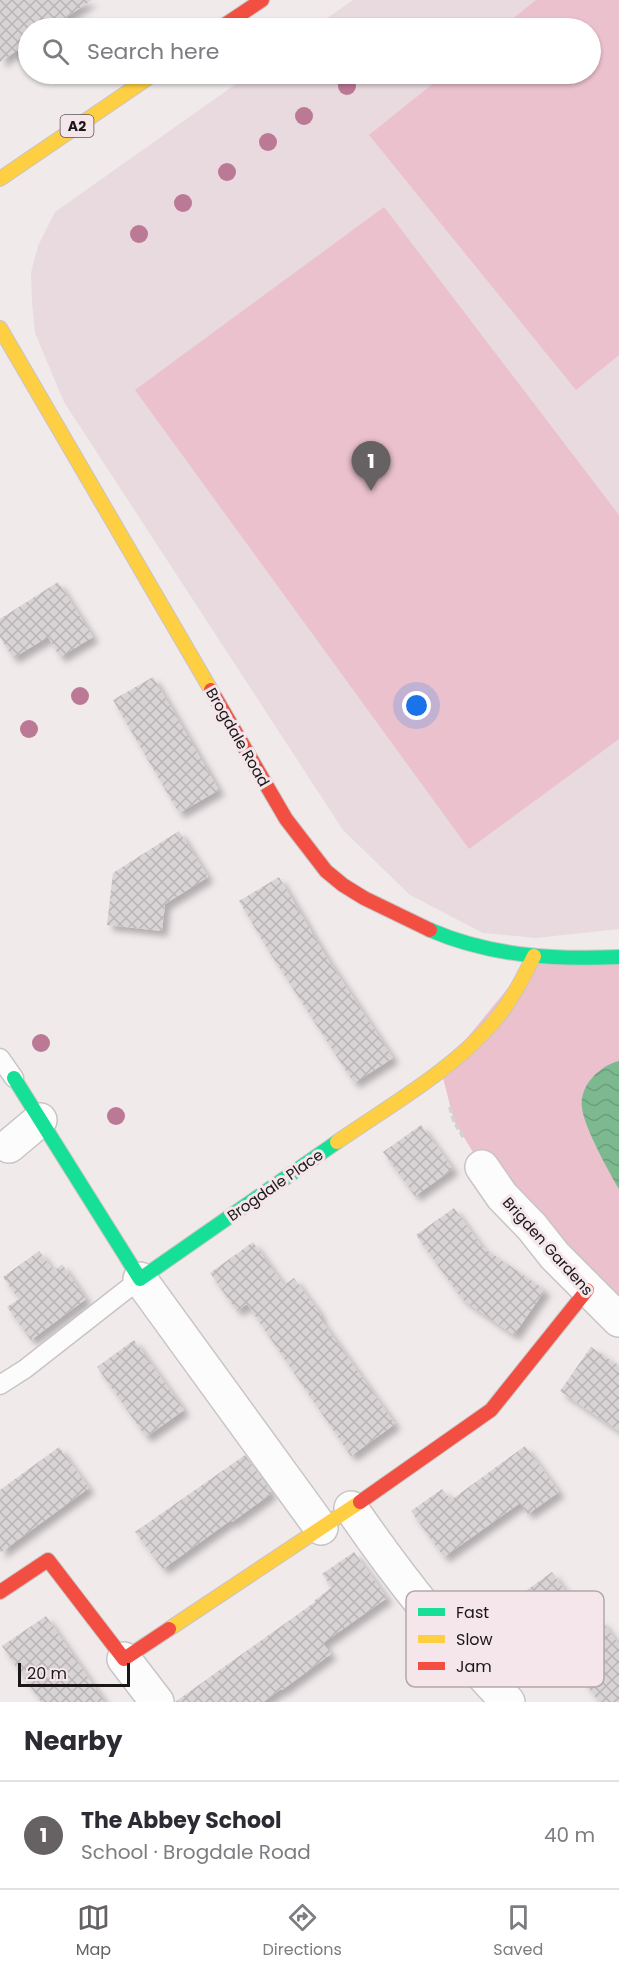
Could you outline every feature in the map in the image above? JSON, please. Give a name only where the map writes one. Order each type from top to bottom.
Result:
[{"type":"street","points":[[235,18],[262,0]]},
{"type":"street","name":"A2","points":[[0,179],[139,84]]},
{"type":"street","name":"Brogdale Road","points":[[0,328],[286,819],[309,852],[326,871],[364,898],[451,939],[494,951],[534,956],[580,959],[619,957]]},
{"type":"street","name":"Brogdale Place","points":[[140,1279],[441,1070],[473,1045],[501,1016],[520,987],[534,956]]},
{"type":"street","points":[[14,1078],[140,1279],[321,1528]]},
{"type":"street","points":[[4,1149],[40,1120]]},
{"type":"street","name":"Brigden Gardens","points":[[482,1167],[502,1196],[532,1227],[555,1256],[619,1320]]},
{"type":"street","points":[[124,1659],[351,1508],[491,1410],[587,1290]]},
{"type":"street","points":[[351,1508],[411,1591]]},
{"type":"street","points":[[0,1592],[48,1560],[157,1702]]},
{"type":"street","points":[[494,1687],[508,1702]]},
{"type":"lane","points":[[0,1058],[14,1078]]},
{"type":"lane","points":[[0,1385],[25,1369],[140,1279]]},
{"type":"path","points":[[441,1070],[454,1121],[482,1167]]},
{"type":"shaded area","points":[[353,0],[619,0],[619,929],[536,938],[483,933],[410,895],[343,830],[64,402],[35,333],[31,273],[38,246],[55,212],[236,84],[601,84],[601,18],[327,18]]},
{"type":"shaded area","points":[[536,0],[619,0],[619,355],[576,390],[369,135],[433,84],[601,84],[601,18],[514,18]]},
{"type":"shaded area","points":[[384,207],[619,515],[619,739],[469,849],[135,390]]},
{"type":"shaded area","points":[[534,956],[619,957],[619,1320],[482,1167],[454,1121],[441,1070]]},
{"type":"water","points":[[619,1061],[619,1189],[587,1126],[582,1100],[592,1078],[604,1067]]},
{"type":"building","points":[[0,0],[92,0],[65,18],[18,18],[18,50],[0,62]]},
{"type":"building","points":[[58,582],[93,637],[60,657],[48,637],[13,658],[0,637],[0,619]]},
{"type":"building","points":[[153,677],[219,790],[179,813],[113,700]]},
{"type":"building","points":[[179,831],[208,877],[165,904],[162,931],[107,925],[113,873]]},
{"type":"building","points":[[279,877],[325,955],[393,1058],[354,1083],[239,901]]},
{"type":"building","points":[[421,1125],[453,1169],[415,1196],[383,1152]]},
{"type":"building","points":[[454,1208],[482,1247],[545,1290],[514,1335],[462,1299],[416,1235]]},
{"type":"building","points":[[253,1242],[284,1285],[294,1278],[395,1424],[351,1456],[247,1304],[237,1311],[210,1273]]},
{"type":"building","points":[[39,1251],[54,1271],[62,1264],[86,1299],[31,1340],[7,1307],[19,1299],[3,1277]]},
{"type":"building","points":[[134,1340],[184,1410],[146,1437],[97,1367]]},
{"type":"building","points":[[591,1347],[619,1366],[619,1431],[560,1391]]},
{"type":"building","points":[[525,1446],[559,1492],[528,1514],[520,1503],[444,1557],[411,1511],[442,1489],[451,1500]]},
{"type":"building","points":[[59,1447],[89,1488],[0,1553],[0,1490]]},
{"type":"building","points":[[245,1455],[272,1493],[163,1569],[135,1532]]},
{"type":"building","points":[[354,1552],[387,1598],[323,1643],[331,1654],[263,1702],[175,1702],[315,1602],[332,1587],[322,1574]]},
{"type":"building","points":[[552,1572],[565,1591],[526,1591]]},
{"type":"building","points":[[46,1616],[105,1702],[41,1702],[2,1646]]},
{"type":"building","points":[[604,1624],[619,1645],[619,1702],[599,1702],[588,1687],[604,1687]]},
{"type":"traffic: fast","points":[[430,930],[453,939],[499,951],[547,957],[619,957]]},
{"type":"traffic: fast","points":[[14,1078],[140,1279],[337,1142]]},
{"type":"traffic: slow","points":[[0,179],[139,84]]},
{"type":"traffic: slow","points":[[0,328],[211,690]]},
{"type":"traffic: slow","points":[[337,1142],[462,1054],[496,1019],[534,956]]},
{"type":"traffic: slow","points":[[169,1629],[360,1502]]},
{"type":"traffic: jam","points":[[235,18],[262,0]]},
{"type":"traffic: jam","points":[[211,690],[286,819],[326,871],[364,898],[430,930]]},
{"type":"traffic: jam","points":[[360,1502],[491,1410],[587,1290]]},
{"type":"traffic: jam","points":[[0,1592],[48,1560],[124,1659],[169,1629]]},
{"type":"place","name":"The Abbey School","points":[[371,491]]}]
